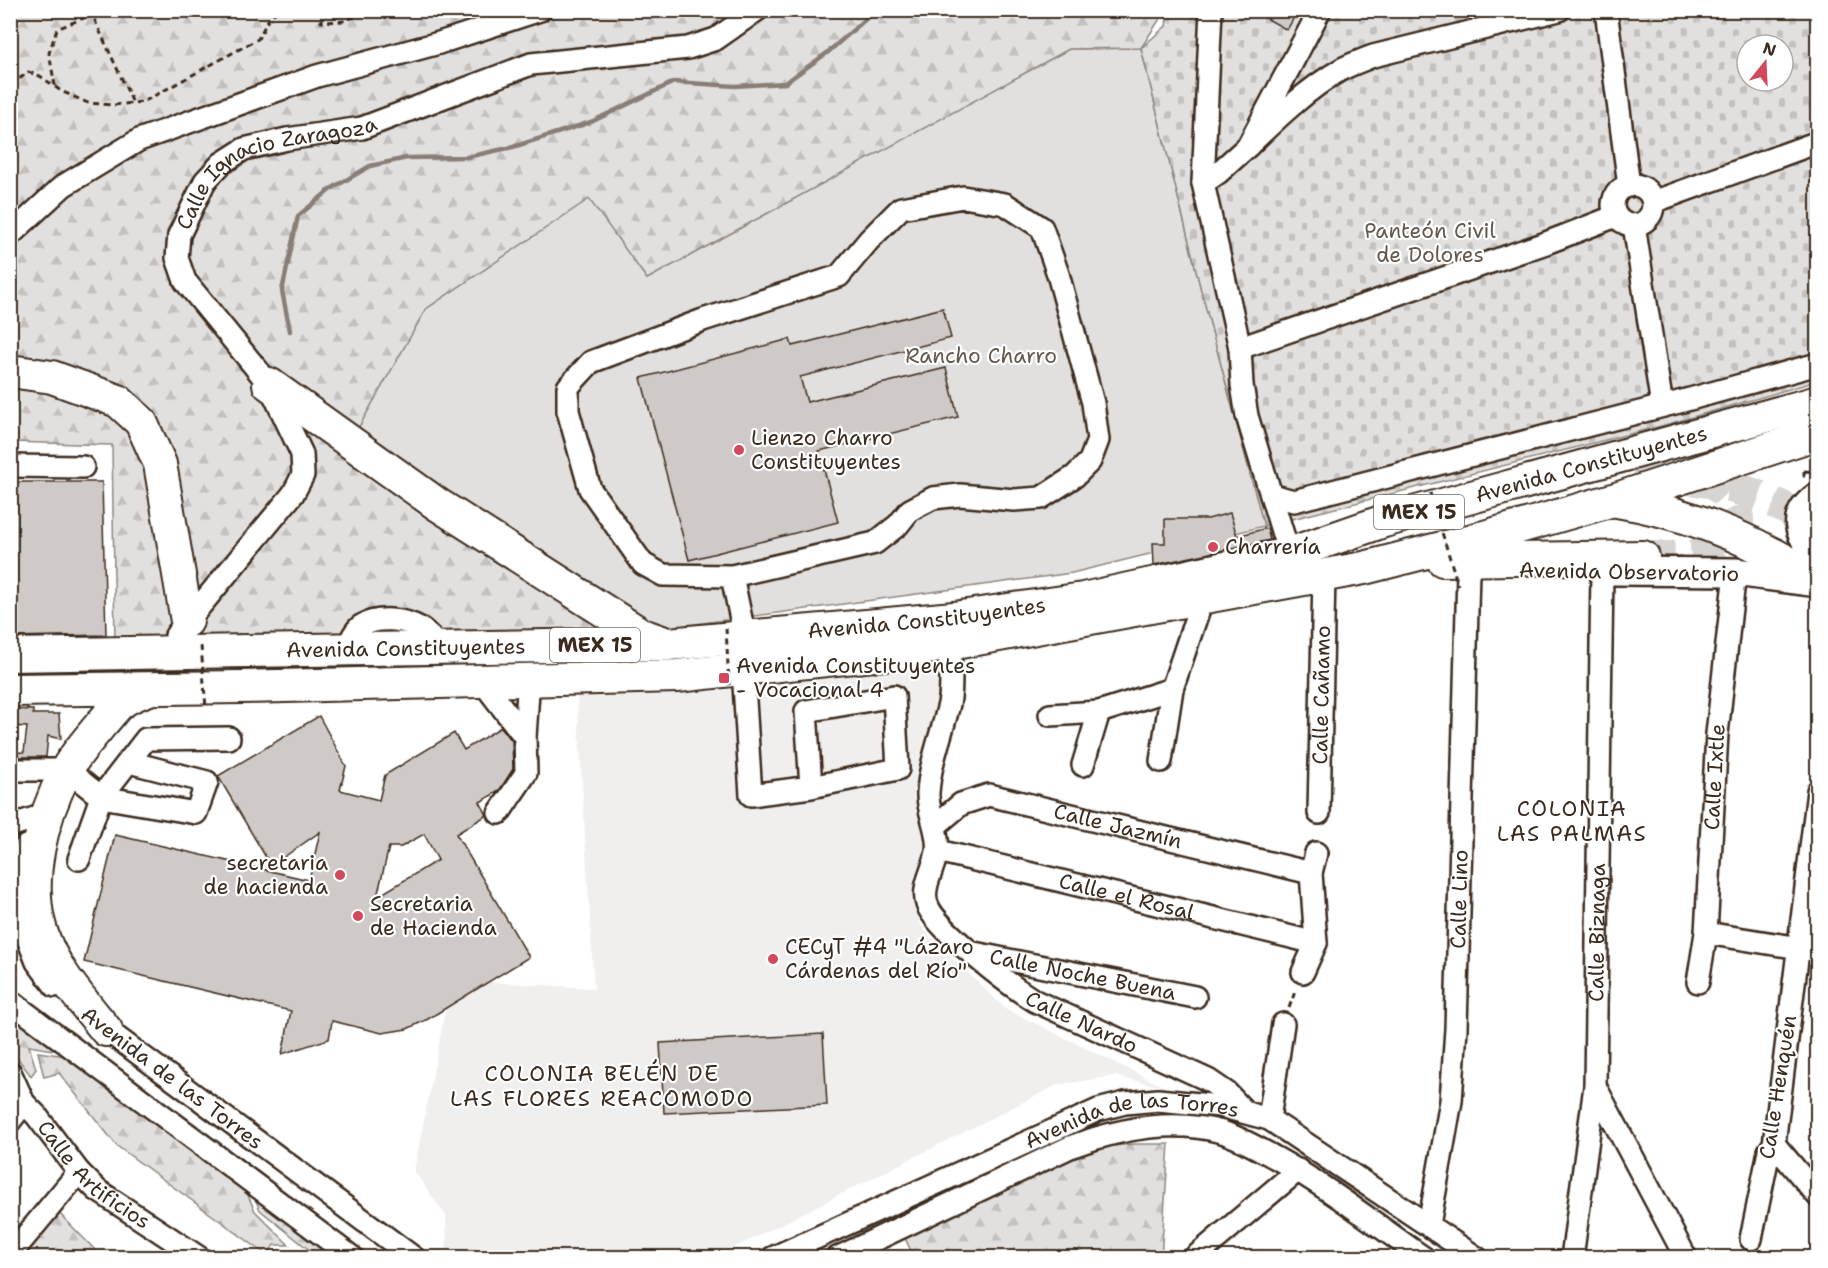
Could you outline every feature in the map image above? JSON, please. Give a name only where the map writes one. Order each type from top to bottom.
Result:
[{"type":"highway","points":[[10,371],[52,377],[118,401],[141,422],[160,464],[188,634]]},
{"type":"highway","points":[[269,384],[437,504],[642,634],[668,644]]},
{"type":"highway","name":"Avenida Constituyentes","points":[[10,655],[668,644],[735,633],[954,618],[1083,598],[1290,554],[1384,521],[1818,402]]},
{"type":"highway","name":"Avenida Constituyentes","points":[[10,690],[677,676],[736,677],[950,645],[1364,568],[1481,538],[1613,500],[1818,433]]},
{"type":"highway","points":[[1157,583],[1199,580],[1295,565],[1382,546],[1612,477],[1634,474]]},
{"type":"highway","points":[[1613,500],[1654,508],[1709,525],[1756,544],[1818,582]]},
{"type":"highway","points":[[1364,568],[1456,572],[1643,557]]},
{"type":"highway","points":[[106,1030],[76,993],[51,954],[41,931],[35,905],[34,876],[38,849],[67,770],[93,734],[120,703],[152,688]]},
{"type":"main road","points":[[1815,516],[1803,511],[1798,525],[1799,531],[1809,546],[1818,554]]},
{"type":"main road","name":"Avenida Observatorio","points":[[1456,572],[1736,572],[1818,582]]},
{"type":"street","points":[[10,235],[63,186],[139,140],[317,76],[439,43],[540,10]]},
{"type":"street","name":"Calle Ignacio Zaragoza","points":[[188,634],[293,494],[303,475],[302,454],[269,384],[185,281],[177,258],[179,236],[205,181],[222,163],[244,149],[287,139],[362,128],[531,64],[688,48],[716,39],[757,10]]},
{"type":"street","points":[[1211,10],[1203,183],[1240,348],[1247,416],[1290,554]]},
{"type":"street","points":[[1248,146],[1320,10]]},
{"type":"street","points":[[1203,183],[1218,173],[1306,94],[1343,68],[1373,56],[1559,10]]},
{"type":"street","points":[[1606,10],[1629,186]]},
{"type":"street","points":[[1653,202],[1818,142]]},
{"type":"street","points":[[1240,348],[1546,243],[1625,221],[1644,223],[1650,217],[1653,202],[1645,189],[1637,186],[1629,186],[1616,194],[1613,209],[1625,221],[1662,406]]},
{"type":"street","points":[[963,197],[1005,204],[1042,228],[1058,274],[1093,403],[1098,440],[1090,461],[1075,476],[1041,498],[1014,500],[960,495],[933,498],[910,510],[898,525],[875,543],[732,576],[663,575],[643,564],[590,489],[568,411],[568,387],[591,362],[703,320],[838,276],[901,208],[963,197]]},
{"type":"street","points":[[1271,495],[1294,501],[1818,364]]},
{"type":"street","points":[[10,466],[83,467]]},
{"type":"street","name":"Calle Biznaga","points":[[1572,1257],[1595,1086],[1602,571]]},
{"type":"street","name":"Calle Lino","points":[[1429,1225],[1451,1101],[1456,1029],[1456,572]]},
{"type":"street","name":"Calle Ixtle","points":[[1698,982],[1706,933],[1717,734],[1736,572]]},
{"type":"street","points":[[732,576],[735,633]]},
{"type":"street","name":"Calle Cañamo","points":[[1319,813],[1324,576]]},
{"type":"street","points":[[1161,761],[1172,688],[1203,597]]},
{"type":"street","points":[[938,851],[928,795],[934,759],[950,701],[950,645]]},
{"type":"street","points":[[736,677],[751,795],[811,787],[898,769],[894,696],[806,711],[811,787]]},
{"type":"street","points":[[499,813],[526,773],[525,737],[528,692],[532,680]]},
{"type":"street","points":[[482,681],[525,737]]},
{"type":"street","points":[[1050,715],[1099,712],[1172,688]]},
{"type":"street","points":[[1083,765],[1099,712]]},
{"type":"street","points":[[79,859],[101,797],[146,739],[229,738]]},
{"type":"street","points":[[10,770],[67,770],[101,797],[195,813],[207,782],[129,762]]},
{"type":"street","name":"Calle Henquén","points":[[1751,1239],[1769,1151],[1774,1144],[1808,949],[1818,791]]},
{"type":"street","name":"Calle Jazmín","points":[[934,826],[961,804],[989,795],[1314,863],[1316,942]]},
{"type":"street","points":[[10,826],[50,813]]},
{"type":"street","name":"Avenida de las Torres","points":[[26,843],[19,875],[21,906],[28,939],[37,962],[60,992],[106,1030],[414,1257]]},
{"type":"street","name":"Calle Nardo","points":[[938,851],[926,891],[926,903],[932,914],[970,952],[1026,995],[1208,1080],[1227,1093],[1244,1111]]},
{"type":"street","name":"Calle el Rosal","points":[[938,851],[1316,942]]},
{"type":"street","points":[[1706,933],[1808,949]]},
{"type":"street","points":[[1303,972],[1316,942]]},
{"type":"street","name":"Calle Noche Buena","points":[[970,952],[1195,997]]},
{"type":"street","name":"Avenida de las Torres","points":[[10,1001],[353,1257]]},
{"type":"street","points":[[1269,1119],[1283,1024]]},
{"type":"street","name":"Calle Artificios","points":[[10,1072],[24,1103],[36,1115],[79,1172],[97,1190],[200,1257]]},
{"type":"street","points":[[1595,1086],[1685,1256]]},
{"type":"street","name":"Avenida de las Torres","points":[[772,1257],[1098,1110],[1125,1103],[1158,1100],[1220,1106],[1269,1119],[1477,1257]]},
{"type":"street","points":[[10,1121],[24,1103]]},
{"type":"street","name":"Avenida de las Torres","points":[[837,1257],[1070,1148],[1103,1135],[1134,1128],[1167,1126],[1197,1127],[1222,1132],[1246,1142],[1298,1170],[1424,1257]]},
{"type":"street","points":[[1774,1144],[1818,1196]]},
{"type":"street","points":[[1194,1257],[1298,1170]]},
{"type":"street","points":[[10,1255],[79,1172]]},
{"type":"street","points":[[1354,1208],[1372,1187]]},
{"type":"street","points":[[882,1207],[894,1230]]},
{"type":"path","points":[[10,83],[28,72],[40,76],[88,103],[114,105],[143,102],[258,39],[268,20],[277,10]]},
{"type":"path","points":[[328,10],[321,22],[343,21],[373,10]]},
{"type":"path","points":[[55,86],[49,53],[57,29],[91,13],[133,103]]},
{"type":"path","points":[[1804,471],[1818,472]]},
{"type":"path","points":[[1430,493],[1456,572]]},
{"type":"path","points":[[735,633],[736,677]]},
{"type":"path","points":[[188,634],[206,708]]},
{"type":"path","points":[[1283,1024],[1303,972]]},
{"type":"shaded area","name":"CECyT #4 \"Lázaro Cárdenas del Río\"","points":[[936,665],[938,700],[919,760],[926,848],[916,905],[919,922],[930,937],[1006,1009],[1167,1088],[1114,1076],[1057,1085],[716,1257],[447,1257],[446,1216],[414,1171],[446,1007],[488,982],[594,988],[577,697],[723,690]]},
{"type":"green space","points":[[11,11],[1165,11],[1141,48],[1069,49],[647,279],[589,199],[426,309],[356,432],[651,630],[115,643],[112,445],[11,442]]},
{"type":"green space","name":"Panteón Civil de Dolores","points":[[1168,11],[1817,11],[1817,381],[1665,425],[1264,526],[1200,286],[1141,48],[1166,26]]},
{"type":"green space","name":"Rancho Charro","points":[[1141,48],[1200,286],[1264,526],[1072,573],[651,630],[356,432],[426,309],[589,198],[647,279],[1069,49]]},
{"type":"green space","points":[[11,1016],[59,1051],[29,1046],[36,1069],[31,1076],[11,1049]]},
{"type":"green space","points":[[38,1052],[66,1056],[250,1189],[246,1191],[255,1211],[289,1245],[274,1245],[267,1255],[117,1146],[59,1073],[44,1077]]},
{"type":"green space","points":[[1169,1144],[1161,1257],[914,1257],[903,1234],[1061,1161],[1100,1147]]},
{"type":"green space","points":[[253,1194],[343,1257],[318,1257],[260,1210]]},
{"type":"green space","points":[[56,1210],[102,1257],[17,1258]]},
{"type":"building","points":[[1252,10],[1298,10],[1287,30]]},
{"type":"building","name":"Lienzo Charro Constituyentes","points":[[943,308],[951,338],[800,377],[807,402],[946,368],[958,417],[819,451],[838,522],[689,560],[641,378],[790,339],[792,346]]},
{"type":"building","points":[[10,482],[102,482],[106,635],[10,637]]},
{"type":"building","name":"Charrería","points":[[1230,513],[1237,536],[1267,528],[1270,540],[1154,565],[1153,543],[1165,543],[1165,519],[1208,519]]},
{"type":"building","points":[[11,709],[33,710],[33,714],[59,714],[61,739],[48,736],[46,757],[10,757],[10,753],[24,752],[27,727],[11,726]]},
{"type":"building","points":[[319,716],[346,766],[340,790],[379,800],[385,775],[454,733],[464,750],[501,727],[512,741],[513,769],[499,791],[480,802],[487,815],[456,834],[529,957],[428,1019],[407,1029],[382,1033],[332,1021],[329,1039],[282,1054],[291,1011],[84,962],[115,835],[309,880],[320,832],[271,866],[218,776]],"holes":[[[424,834],[438,860],[377,897],[389,847],[401,847]]]},
{"type":"building","points":[[823,1034],[827,1105],[664,1113],[660,1043]]},
{"type":"waterway","points":[[290,331],[282,291],[298,216],[331,189],[370,166],[407,158],[467,157],[513,147],[591,122],[674,82],[735,86],[785,83],[827,53],[876,10]]},
{"type":"tunnel","points":[[1634,474],[1681,478],[1726,486],[1769,500],[1809,523]]},
{"type":"tunnel","points":[[1643,557],[1701,555],[1726,545],[1735,536],[1738,516],[1734,504],[1712,482]]},
{"type":"place","name":"Lienzo Charro Constituyentes","points":[[739,450]]},
{"type":"place","name":"Charrería","points":[[1213,547]]},
{"type":"place","name":"Avenida Constituyentes - Vocacional 4","points":[[724,678]]},
{"type":"place","name":"secretaria de hacienda","points":[[340,875]]},
{"type":"place","name":"Secretaria de Hacienda","points":[[358,916]]},
{"type":"place","name":"CECyT #4 \"Lázaro Cárdenas del Río\"","points":[[773,959]]},
{"type":"district","name":"COLONIA LAS PALMAS","points":[[1572,820]]},
{"type":"district","name":"COLONIA BELÉN DE LAS FLORES REACOMODO","points":[[602,1086]]}]
